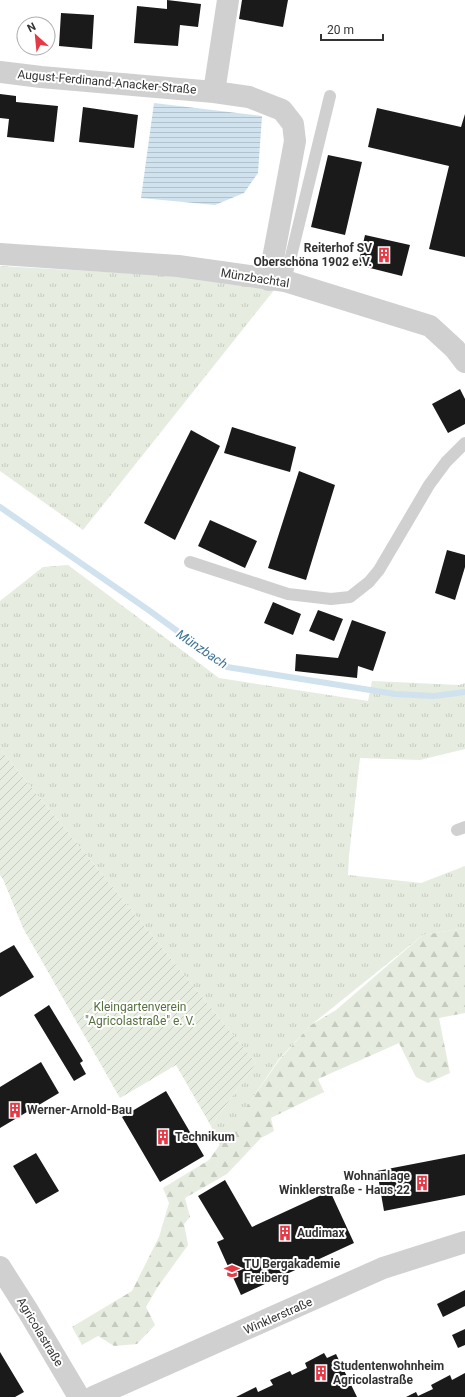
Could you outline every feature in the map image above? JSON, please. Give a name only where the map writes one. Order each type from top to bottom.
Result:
[{"type":"street","name":"August-Ferdinand-Anacker-Straße","points":[[214,92],[228,0]]},
{"type":"street","name":"August-Ferdinand-Anacker-Straße","points":[[0,72],[214,92],[249,97],[282,110],[293,124],[295,141],[277,280]]},
{"type":"street","name":"Münzbachtal","points":[[0,254],[178,266],[277,280],[430,326],[455,349],[465,362]]},
{"type":"street","name":"Winklerstraße","points":[[93,1397],[383,1268],[465,1242]]},
{"type":"street","name":"Agricolastraße","points":[[0,1267],[28,1311],[78,1397]]},
{"type":"lane","points":[[277,280],[330,96]]},
{"type":"lane","points":[[190,562],[288,594],[331,599],[350,597],[369,582],[379,570],[429,485],[446,462],[465,443]]},
{"type":"green space","points":[[0,266],[196,277],[275,289],[83,530],[0,471]]},
{"type":"green space","points":[[68,565],[219,678],[368,701],[372,681],[459,685],[465,683],[465,749],[420,760],[360,758],[348,875],[421,883],[465,866],[465,928],[423,935],[311,1025],[279,1059],[220,1146],[211,1126],[256,1063],[0,749],[0,601],[43,567]]},
{"type":"green space","name":"Kleingartenverein \"Agricolastraße\" e. V.","points":[[0,749],[256,1063],[211,1126],[176,1065],[120,1098],[23,928],[0,875]]},
{"type":"green space","points":[[465,928],[465,1013],[439,1018],[450,1073],[428,1083],[416,1077],[399,1043],[318,1079],[324,1092],[271,1118],[274,1131],[261,1138],[227,1174],[185,1198],[190,1217],[184,1224],[188,1245],[157,1288],[146,1307],[155,1325],[137,1344],[114,1346],[98,1336],[82,1345],[72,1327],[132,1291],[159,1237],[169,1203],[163,1188],[209,1160],[280,1059],[311,1025],[336,1010],[423,935]]},
{"type":"water","points":[[154,103],[262,116],[258,173],[244,193],[215,205],[141,198]]},
{"type":"building","points":[[167,0],[201,4],[198,27],[180,25],[178,46],[134,43],[137,6],[167,9]]},
{"type":"building","points":[[242,0],[288,0],[283,27],[239,19]]},
{"type":"building","points":[[61,13],[94,15],[92,49],[59,46]]},
{"type":"building","points":[[0,94],[16,96],[16,102],[58,106],[54,142],[7,137],[9,119],[0,118]]},
{"type":"building","points":[[83,107],[138,115],[134,148],[79,142]]},
{"type":"building","points":[[377,108],[461,127],[465,114],[465,257],[429,249],[449,166],[368,147]]},
{"type":"building","points":[[328,155],[362,162],[345,235],[311,227]]},
{"type":"building","name":"Reiterhof SV Oberschöna 1902 e.V.","points":[[365,235],[410,245],[402,276],[358,265]]},
{"type":"building","points":[[460,389],[465,399],[465,424],[448,433],[432,404]]},
{"type":"building","points":[[232,427],[296,447],[290,472],[224,453]]},
{"type":"building","points":[[191,430],[220,446],[175,540],[144,523]]},
{"type":"building","points":[[299,471],[335,485],[306,580],[268,568]]},
{"type":"building","points":[[210,520],[257,541],[245,568],[198,546]]},
{"type":"building","points":[[447,550],[465,555],[465,567],[455,600],[435,593]]},
{"type":"building","points":[[273,602],[301,614],[293,635],[264,623]]},
{"type":"building","points":[[318,610],[343,619],[334,641],[309,631]]},
{"type":"building","points":[[352,620],[386,632],[373,671],[358,666],[357,678],[295,671],[296,654],[338,658]]},
{"type":"building","points":[[14,945],[34,977],[0,997],[0,953]]},
{"type":"building","points":[[49,1005],[83,1061],[80,1063],[86,1074],[74,1081],[34,1015]]},
{"type":"building","name":"Werner-Arnold-Bau","points":[[41,1062],[59,1093],[0,1128],[0,1087]]},
{"type":"building","name":"Technikum","points":[[166,1091],[204,1156],[160,1182],[122,1117]]},
{"type":"building","points":[[36,1153],[59,1191],[36,1204],[13,1166]]},
{"type":"building","name":"Wohnanlage Winklerstraße - Haus 22","points":[[465,1154],[465,1195],[384,1211],[377,1171]]},
{"type":"building","name":"Audimax","points":[[225,1180],[252,1227],[330,1191],[354,1243],[241,1295],[217,1242],[224,1239],[198,1196]]},
{"type":"building","points":[[465,1290],[465,1306],[443,1317],[437,1304]]},
{"type":"building","points":[[465,1329],[465,1345],[458,1348],[452,1335]]},
{"type":"building","points":[[0,1352],[24,1392],[15,1397],[0,1397]]},
{"type":"building","name":"Studentenwohnheim Agricolastraße","points":[[324,1353],[327,1358],[336,1354],[357,1397],[236,1397],[256,1387],[258,1392],[273,1385],[270,1380],[290,1371],[292,1375],[307,1368],[305,1363]]},
{"type":"building","name":"Studentenwohnheim Agricolastraße","points":[[465,1373],[465,1397],[406,1397],[416,1392],[418,1396],[433,1389],[431,1385],[450,1375],[452,1380]]},
{"type":"waterway","name":"Münzbach","points":[[0,507],[147,609],[227,667],[395,694],[434,696],[465,692]]},
{"type":"place","name":"Reiterhof SV Oberschöna 1902 e.V.","points":[[384,255]]},
{"type":"place","name":"Werner-Arnold-Bau","points":[[15,1110]]},
{"type":"place","name":"Technikum","points":[[163,1137]]},
{"type":"place","name":"Wohnanlage Winklerstraße - Haus 22","points":[[422,1183]]},
{"type":"place","name":"Audimax","points":[[285,1233]]},
{"type":"place","name":"TU Bergakademie Freiberg","points":[[232,1271]]},
{"type":"place","name":"Studentenwohnheim Agricolastraße","points":[[321,1373]]}]
